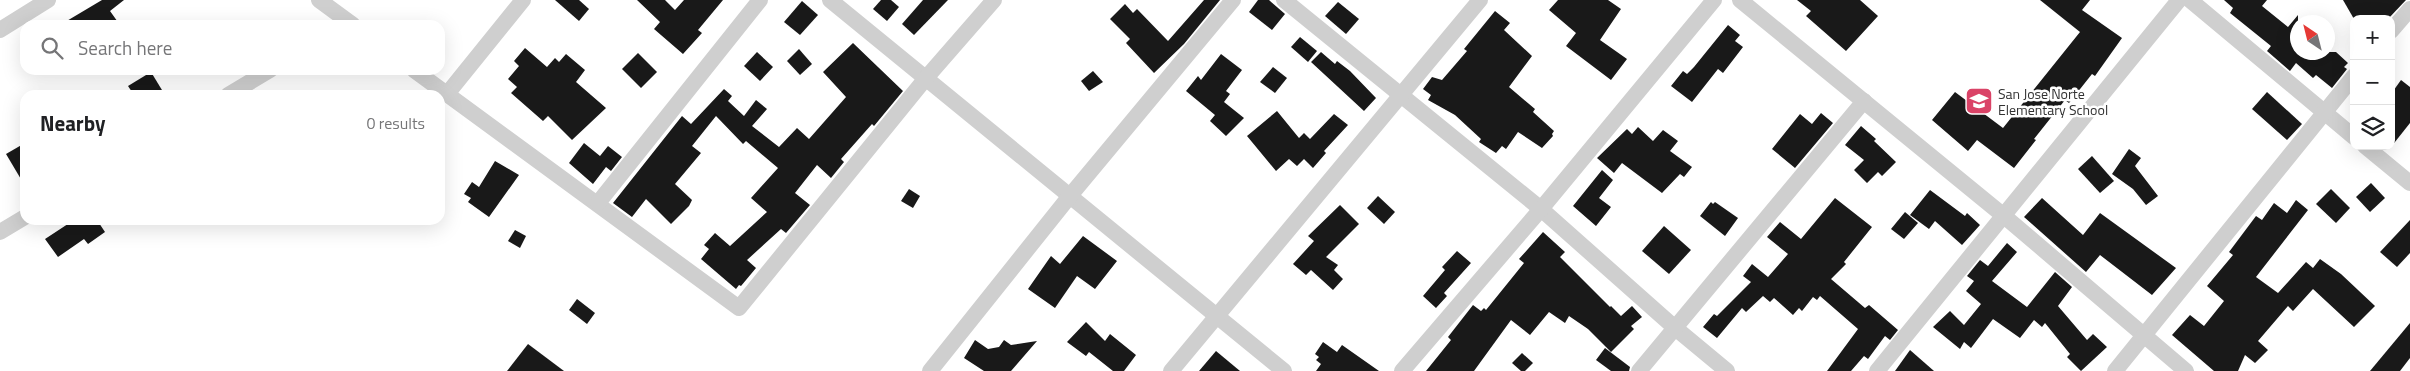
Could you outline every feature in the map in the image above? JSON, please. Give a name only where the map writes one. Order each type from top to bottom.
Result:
[{"type":"street","points":[[0,30],[48,0]]},
{"type":"street","points":[[319,0],[344,20]]},
{"type":"street","points":[[523,0],[447,94],[739,308],[926,78],[994,0]]},
{"type":"street","points":[[598,203],[760,0]]},
{"type":"street","points":[[830,0],[1284,371]]},
{"type":"street","points":[[930,371],[1069,197],[1233,0]]},
{"type":"street","points":[[1284,0],[1541,209],[1674,327],[1727,371]]},
{"type":"street","points":[[1171,371],[1402,96],[1480,0]]},
{"type":"street","points":[[1402,371],[1541,209],[1714,0]]},
{"type":"street","points":[[1740,0],[2004,216],[2186,371]]},
{"type":"street","points":[[1877,371],[2179,0]]},
{"type":"street","points":[[2190,0],[2350,135]]},
{"type":"street","points":[[2395,26],[2410,9]]},
{"type":"street","points":[[236,90],[262,75]]},
{"type":"street","points":[[421,75],[442,90]]},
{"type":"street","points":[[2116,371],[2350,81]]},
{"type":"street","points":[[1639,371],[1864,101]]},
{"type":"street","points":[[2369,150],[2410,183]]},
{"type":"street","points":[[0,232],[20,220]]},
{"type":"building","points":[[102,0],[124,0],[110,11],[116,20],[68,20]]},
{"type":"building","points":[[555,0],[579,0],[589,9],[579,21]]},
{"type":"building","points":[[637,0],[665,0],[675,10],[684,0],[723,0],[698,30],[702,33],[683,54],[654,29],[660,22]]},
{"type":"building","points":[[881,0],[891,0],[899,7],[887,21],[873,9]]},
{"type":"building","points":[[923,0],[948,0],[914,35],[902,24]]},
{"type":"building","points":[[1204,0],[1220,0],[1184,44],[1154,73],[1126,43],[1130,39],[1110,19],[1125,4],[1133,13],[1137,9],[1168,41]]},
{"type":"building","points":[[1258,0],[1269,0],[1285,14],[1272,30],[1249,12]]},
{"type":"building","points":[[1558,0],[1608,0],[1621,9],[1600,40],[1627,59],[1611,80],[1566,46],[1576,33],[1549,10]]},
{"type":"building","points":[[1797,0],[1860,0],[1878,16],[1846,51],[1806,16],[1811,11]]},
{"type":"building","points":[[2040,0],[2090,0],[2082,10],[2122,38],[2095,76],[2092,74],[2069,103],[2065,100],[2014,168],[1977,140],[1968,151],[1932,120],[1955,92],[2003,128],[2080,32]]},
{"type":"building","points":[[2224,0],[2267,0],[2262,6],[2288,27],[2290,25],[2290,60],[2335,60],[2336,52],[2348,63],[2344,67],[2347,69],[2332,88],[2316,75],[2313,78],[2296,63],[2290,71],[2267,51],[2271,46],[2230,13],[2233,8]]},
{"type":"building","points":[[2343,0],[2406,0],[2392,15],[2352,15]]},
{"type":"building","points":[[802,1],[818,15],[800,35],[784,22]]},
{"type":"building","points":[[1338,2],[1359,19],[1346,34],[1325,16]]},
{"type":"building","points":[[1495,11],[1510,23],[1504,30],[1532,56],[1509,87],[1535,109],[1533,112],[1554,131],[1553,136],[1542,148],[1518,132],[1506,149],[1502,146],[1496,153],[1479,142],[1481,139],[1455,115],[1428,100],[1431,95],[1423,89],[1432,77],[1442,80],[1467,51],[1464,49]]},
{"type":"building","points":[[1728,25],[1740,35],[1735,41],[1743,47],[1723,73],[1718,69],[1692,102],[1671,86],[1683,71],[1687,74],[1694,67]]},
{"type":"building","points":[[1300,37],[1317,51],[1308,62],[1291,47]]},
{"type":"building","points":[[853,43],[903,91],[874,126],[872,124],[841,159],[844,162],[831,178],[817,165],[795,193],[810,205],[786,233],[781,229],[747,260],[756,268],[741,286],[739,285],[736,289],[701,259],[709,249],[704,245],[715,233],[730,246],[767,212],[751,198],[778,168],[746,141],[743,144],[716,116],[692,146],[701,153],[675,184],[692,200],[689,206],[671,224],[646,199],[632,217],[613,203],[682,116],[691,124],[724,89],[732,96],[728,101],[744,116],[756,100],[767,109],[752,126],[779,147],[797,128],[809,139],[846,97],[823,72]]},
{"type":"building","points":[[525,48],[547,67],[555,58],[559,62],[566,54],[585,70],[576,82],[606,108],[572,140],[548,116],[543,121],[511,93],[517,87],[508,79],[519,66],[514,61]]},
{"type":"building","points":[[799,49],[812,64],[800,75],[787,61]]},
{"type":"building","points":[[757,52],[773,67],[760,81],[744,66]]},
{"type":"building","points":[[1321,52],[1335,64],[1337,61],[1350,71],[1376,98],[1364,111],[1311,62]]},
{"type":"building","points":[[638,53],[657,72],[641,88],[622,69]]},
{"type":"building","points":[[1221,54],[1242,70],[1226,91],[1230,94],[1224,102],[1244,118],[1226,136],[1210,121],[1215,115],[1186,91],[1198,76],[1201,80]]},
{"type":"building","points":[[1273,67],[1287,78],[1275,93],[1260,82]]},
{"type":"building","points":[[1093,71],[1103,82],[1089,91],[1081,81]]},
{"type":"building","points":[[146,75],[153,75],[162,90],[131,90],[128,86]]},
{"type":"building","points":[[2401,80],[2410,87],[2410,123],[2395,142],[2395,105],[2395,88]]},
{"type":"building","points":[[2267,92],[2302,124],[2287,140],[2252,109]]},
{"type":"building","points":[[1277,111],[1299,138],[1304,133],[1310,139],[1334,114],[1348,125],[1324,151],[1326,153],[1313,168],[1304,159],[1297,166],[1289,159],[1276,171],[1247,136]]},
{"type":"building","points":[[1821,113],[1833,123],[1795,168],[1772,149],[1800,114],[1812,124]]},
{"type":"building","points":[[1861,126],[1876,139],[1874,141],[1896,162],[1882,176],[1878,172],[1867,183],[1854,170],[1864,160],[1845,145]]},
{"type":"building","points":[[1638,127],[1653,141],[1663,130],[1678,141],[1670,151],[1692,167],[1684,177],[1680,174],[1662,193],[1622,163],[1614,173],[1597,158],[1627,129],[1632,134]]},
{"type":"building","points":[[584,143],[600,156],[608,146],[622,157],[611,171],[606,167],[593,184],[569,163]]},
{"type":"building","points":[[20,146],[20,178],[6,154]]},
{"type":"building","points":[[2129,149],[2141,158],[2135,166],[2158,196],[2146,205],[2133,189],[2112,174]]},
{"type":"building","points":[[2092,156],[2114,181],[2100,193],[2078,169]]},
{"type":"building","points":[[495,161],[519,175],[489,217],[468,202],[471,198],[464,194],[472,182],[479,187]]},
{"type":"building","points":[[1602,170],[1613,180],[1599,198],[1611,207],[1596,226],[1573,206]]},
{"type":"building","points":[[2371,183],[2385,198],[2370,212],[2356,197]]},
{"type":"building","points":[[909,189],[920,196],[913,208],[901,201]]},
{"type":"building","points":[[2331,189],[2350,208],[2336,223],[2316,204]]},
{"type":"building","points":[[1930,190],[1965,216],[1967,213],[1980,225],[1962,245],[1935,221],[1929,229],[1910,215]]},
{"type":"building","points":[[1378,196],[1395,212],[1384,224],[1367,208]]},
{"type":"building","points":[[1835,198],[1872,227],[1844,262],[1846,264],[1831,279],[1865,308],[1869,305],[1898,330],[1890,340],[1885,336],[1868,359],[1864,356],[1851,371],[1827,371],[1858,329],[1820,296],[1817,300],[1813,297],[1802,311],[1799,308],[1793,315],[1774,298],[1770,302],[1763,296],[1746,312],[1742,308],[1717,338],[1703,327],[1714,314],[1717,316],[1751,282],[1743,276],[1752,264],[1768,277],[1788,254],[1767,237],[1780,222],[1801,239]]},
{"type":"building","points":[[2042,198],[2083,235],[2100,213],[2176,268],[2152,295],[2100,255],[2086,272],[2024,217]]},
{"type":"building","points":[[2296,200],[2308,210],[2256,277],[2278,293],[2306,262],[2313,268],[2320,259],[2341,274],[2375,306],[2354,327],[2313,289],[2293,311],[2288,306],[2258,341],[2268,350],[2255,363],[2245,355],[2238,371],[2214,371],[2172,335],[2190,315],[2204,326],[2224,301],[2207,286],[2233,255],[2229,252],[2256,216],[2262,220],[2274,203],[2287,213]]},
{"type":"building","points":[[1711,202],[1713,204],[1715,202],[1738,218],[1725,236],[1700,216]]},
{"type":"building","points":[[1340,205],[1359,224],[1326,257],[1338,265],[1334,270],[1343,279],[1333,290],[1311,270],[1306,275],[1293,264],[1314,241],[1308,236]]},
{"type":"building","points":[[1905,212],[1918,223],[1904,239],[1891,229]]},
{"type":"building","points":[[2410,220],[2410,253],[2397,267],[2380,252]]},
{"type":"building","points":[[66,225],[100,225],[105,232],[88,244],[84,239],[58,257],[45,239]]},
{"type":"building","points":[[1664,226],[1691,250],[1669,274],[1642,251]]},
{"type":"building","points":[[515,230],[526,236],[520,248],[508,241]]},
{"type":"building","points":[[1543,232],[1565,252],[1560,257],[1610,307],[1621,316],[1632,306],[1642,317],[1631,326],[1634,329],[1611,352],[1588,329],[1569,316],[1565,323],[1549,312],[1530,335],[1511,320],[1474,371],[1426,371],[1451,340],[1448,337],[1473,305],[1481,311],[1484,308],[1486,310],[1524,263],[1519,259]]},
{"type":"building","points":[[1083,236],[1117,261],[1095,289],[1077,276],[1055,308],[1028,289],[1051,256],[1060,264]]},
{"type":"building","points":[[2007,243],[2017,252],[1992,281],[2027,307],[2055,272],[2072,287],[2058,306],[2087,340],[2093,334],[2107,347],[2081,371],[2067,357],[2070,354],[2045,323],[2042,327],[2034,320],[2020,338],[1993,319],[1971,348],[1964,342],[1960,349],[1933,327],[1950,311],[1964,325],[1981,304],[1966,291],[1974,281],[1967,276],[1980,260],[1988,266]]},
{"type":"building","points":[[1457,251],[1471,263],[1444,293],[1447,296],[1436,308],[1423,296],[1445,270],[1442,267]]},
{"type":"building","points":[[577,299],[595,313],[587,324],[569,310]]},
{"type":"building","points":[[1086,322],[1105,341],[1110,334],[1136,355],[1124,371],[1113,371],[1089,352],[1086,356],[1067,342]]},
{"type":"building","points":[[2410,323],[2410,358],[2400,371],[2370,371]]},
{"type":"building","points":[[975,340],[988,349],[999,347],[1004,340],[1011,345],[1037,341],[1011,371],[984,371],[964,358]]},
{"type":"building","points":[[1323,342],[1337,352],[1342,345],[1379,371],[1316,371],[1321,364],[1316,360],[1319,357],[1315,354]]},
{"type":"building","points":[[528,344],[564,371],[507,371]]},
{"type":"building","points":[[1605,348],[1630,367],[1629,371],[1611,371],[1596,360]]},
{"type":"building","points":[[1910,350],[1934,371],[1895,371]]},
{"type":"building","points":[[1216,351],[1240,371],[1199,371]]},
{"type":"building","points":[[1522,353],[1533,363],[1525,371],[1521,371],[1512,363]]},
{"type":"place","name":"San Jose Norte Elementary School","points":[[1979,101]]}]
